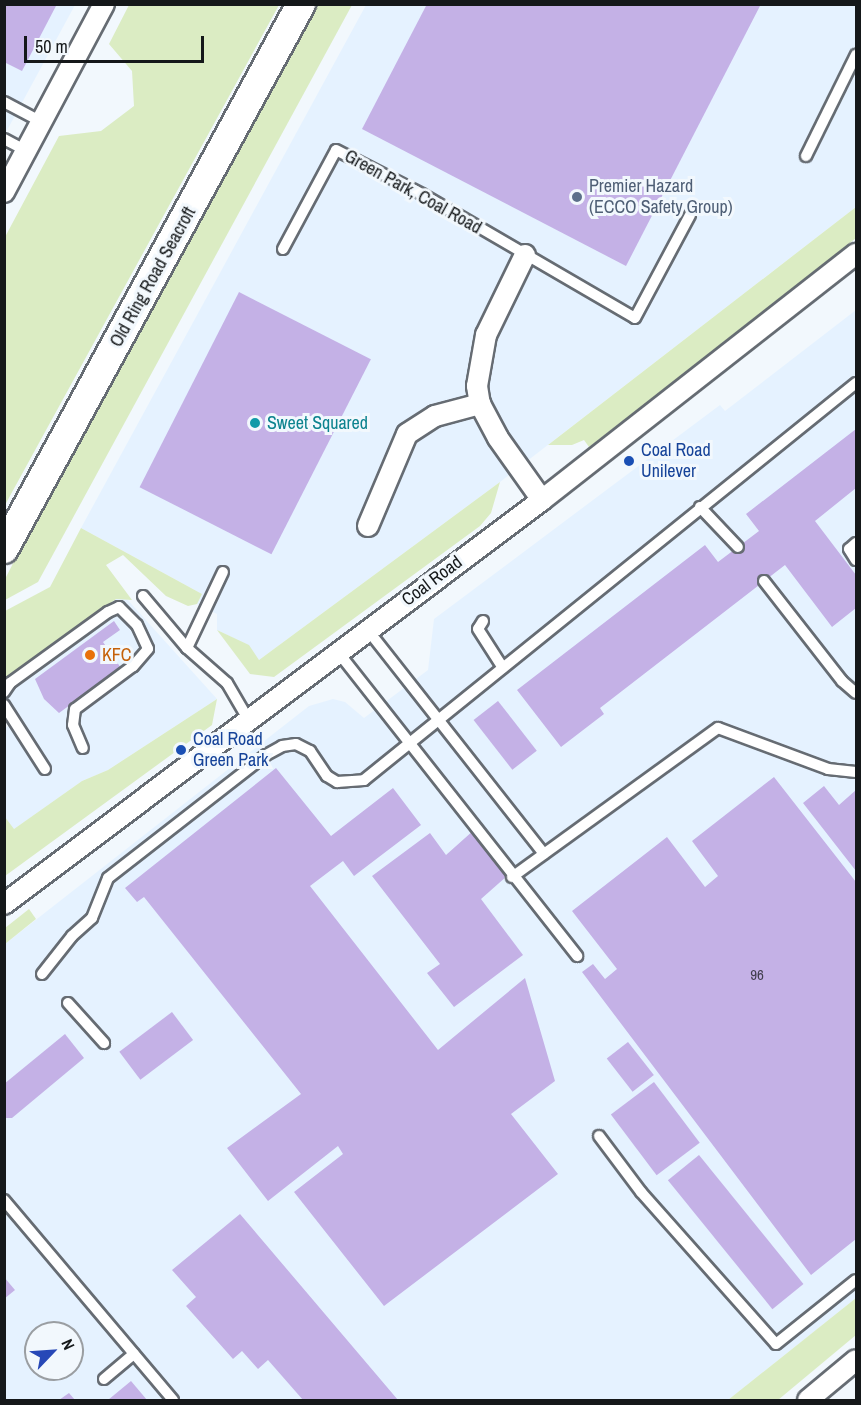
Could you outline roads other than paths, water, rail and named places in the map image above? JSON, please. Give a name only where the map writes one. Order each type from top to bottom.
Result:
[{"type":"main road","name":"Old Ring Road Seacroft","points":[[4,549],[301,4]]},
{"type":"street","points":[[4,192],[104,4]]},
{"type":"street","name":"Coal Road","points":[[4,904],[542,500],[856,254]]},
{"type":"street","points":[[525,255],[486,335],[478,367],[480,404],[498,438],[542,500]]},
{"type":"street","points":[[368,526],[407,434],[435,416],[480,404]]},
{"type":"street","points":[[820,1396],[856,1360]]},
{"type":"lane","points":[[806,156],[856,55]]},
{"type":"lane","points":[[4,102],[42,122]]},
{"type":"lane","points":[[4,139],[27,151]]},
{"type":"lane","name":"Green Park, Coal Road","points":[[283,249],[336,150],[635,318],[690,215]]},
{"type":"lane","points":[[42,974],[72,936],[92,918],[108,878],[266,755],[282,746],[296,744],[310,751],[327,776],[349,784],[364,780],[856,383]]},
{"type":"lane","points":[[700,507],[738,547]]},
{"type":"lane","points":[[856,543],[849,549],[856,560]]},
{"type":"lane","points":[[186,648],[223,572]]},
{"type":"lane","points":[[764,581],[842,681],[856,693]]},
{"type":"lane","points":[[143,596],[186,648],[226,683],[248,719]]},
{"type":"lane","points":[[4,692],[19,677],[119,607],[136,626],[148,649],[133,666],[75,709],[73,725],[83,748]]},
{"type":"lane","points":[[483,621],[478,629],[503,668]]},
{"type":"lane","points":[[367,630],[544,854]]},
{"type":"lane","points":[[338,652],[512,877],[577,956]]},
{"type":"lane","points":[[4,705],[45,769]]},
{"type":"lane","points":[[512,877],[718,728],[828,769],[856,772]]},
{"type":"lane","points":[[68,1003],[104,1043]]},
{"type":"lane","points":[[599,1136],[641,1192],[776,1344],[856,1280]]},
{"type":"lane","points":[[4,1200],[173,1401]]},
{"type":"lane","points":[[104,1379],[134,1354]]},
{"type":"place","name":"Premier Hazard (ECCO Safety Group)","points":[[577,197]]},
{"type":"place","name":"Sweet Squared","points":[[255,423]]},
{"type":"place","name":"Coal Road Unilever","points":[[629,461]]},
{"type":"place","name":"KFC","points":[[90,655]]},
{"type":"place","name":"Coal Road Green Park","points":[[181,750]]}]
